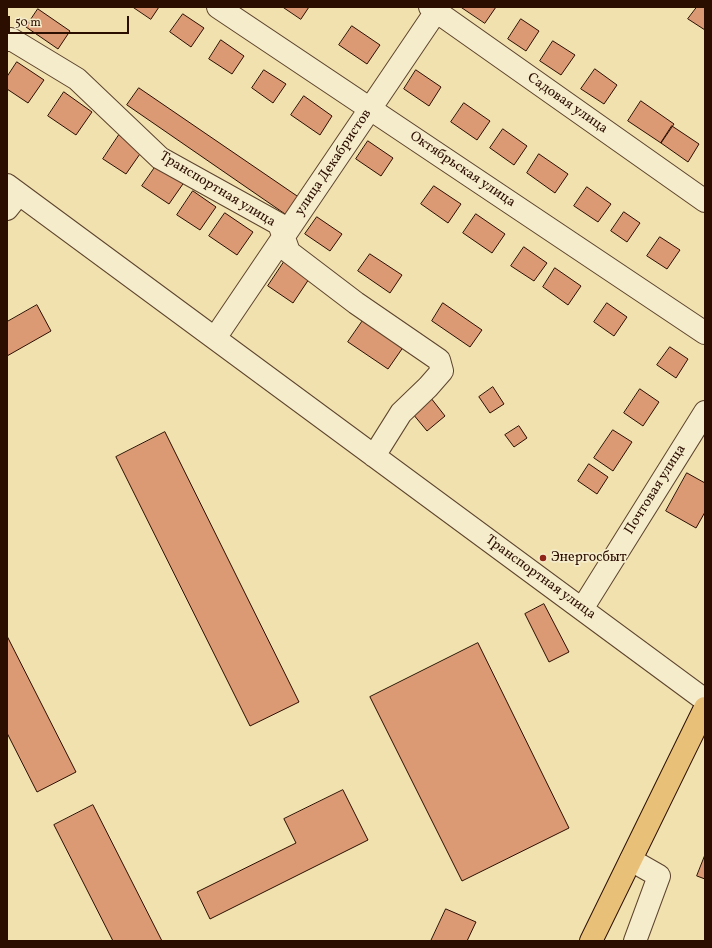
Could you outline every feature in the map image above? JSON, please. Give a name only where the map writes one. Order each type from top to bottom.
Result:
[{"type":"main road","points":[[591,941],[705,708]]},
{"type":"street","name":"Октябрьская улица","points":[[218,7],[705,333]]},
{"type":"street","name":"улица Декабристов","points":[[215,338],[370,109],[435,9]]},
{"type":"street","name":"Садовая улица","points":[[435,9],[705,201]]},
{"type":"street","name":"Транспортная улица","points":[[7,40],[11,39],[77,79],[160,158],[279,224],[289,252],[356,302],[439,360],[442,371],[401,413],[374,456]]},
{"type":"street","name":"Транспортная улица","points":[[11,196],[215,338],[705,700]]},
{"type":"street","name":"Почтовая улица","points":[[582,609],[705,412]]},
{"type":"street","points":[[631,860],[659,876],[635,941]]},
{"type":"building","points":[[133,7],[159,7],[151,19]]},
{"type":"building","points":[[283,7],[309,7],[301,19]]},
{"type":"building","points":[[461,7],[496,7],[485,23]]},
{"type":"building","points":[[697,7],[705,7],[705,30],[688,19]]},
{"type":"building","points":[[38,9],[70,31],[58,49],[26,27]]},
{"type":"building","points":[[183,14],[204,28],[191,47],[170,32]]},
{"type":"building","points":[[521,19],[539,31],[526,51],[508,39]]},
{"type":"building","points":[[352,26],[380,45],[367,64],[339,45]]},
{"type":"building","points":[[221,40],[244,56],[232,74],[209,59]]},
{"type":"building","points":[[553,41],[575,55],[561,75],[540,61]]},
{"type":"building","points":[[17,62],[44,80],[28,103],[7,89],[7,77]]},
{"type":"building","points":[[595,69],[617,85],[604,104],[581,89]]},
{"type":"building","points":[[264,70],[286,84],[273,103],[252,88]]},
{"type":"building","points":[[416,70],[441,87],[429,106],[404,89]]},
{"type":"building","points":[[139,88],[300,198],[288,216],[127,105]]},
{"type":"building","points":[[64,92],[92,112],[76,135],[48,116]]},
{"type":"building","points":[[304,96],[332,116],[320,135],[291,115]]},
{"type":"building","points":[[641,101],[674,124],[661,143],[628,121]]},
{"type":"building","points":[[464,103],[490,121],[477,140],[451,122]]},
{"type":"building","points":[[672,126],[699,144],[688,162],[661,143]]},
{"type":"building","points":[[503,129],[527,146],[514,165],[490,148]]},
{"type":"building","points":[[119,135],[142,151],[126,174],[103,159]]},
{"type":"building","points":[[368,141],[393,158],[381,176],[356,159]]},
{"type":"building","points":[[539,154],[568,174],[555,193],[527,173]]},
{"type":"building","points":[[158,163],[185,181],[169,204],[142,186]]},
{"type":"building","points":[[434,186],[461,204],[448,223],[421,204]]},
{"type":"building","points":[[587,187],[611,204],[598,222],[574,206]]},
{"type":"building","points":[[193,191],[216,207],[200,230],[177,215]]},
{"type":"building","points":[[624,212],[640,223],[627,242],[611,231]]},
{"type":"building","points":[[225,213],[253,232],[237,255],[209,236]]},
{"type":"building","points":[[476,214],[505,234],[492,253],[463,233]]},
{"type":"building","points":[[317,217],[342,234],[330,251],[305,234]]},
{"type":"building","points":[[660,237],[680,250],[667,269],[647,256]]},
{"type":"building","points":[[524,247],[547,263],[534,281],[511,266]]},
{"type":"building","points":[[370,254],[402,275],[390,293],[358,271]]},
{"type":"building","points":[[284,262],[309,279],[293,303],[268,286]]},
{"type":"building","points":[[555,268],[581,286],[568,305],[543,287]]},
{"type":"building","points":[[443,303],[482,330],[470,347],[432,321]]},
{"type":"building","points":[[607,303],[627,317],[614,336],[594,322]]},
{"type":"building","points":[[37,305],[51,331],[7,356],[7,322]]},
{"type":"building","points":[[364,319],[404,346],[388,369],[348,342]]},
{"type":"building","points":[[670,347],[688,359],[676,378],[657,365]]},
{"type":"building","points":[[493,387],[504,404],[490,413],[479,397]]},
{"type":"building","points":[[640,389],[659,402],[643,426],[624,413]]},
{"type":"building","points":[[427,393],[445,416],[427,431],[408,408]]},
{"type":"building","points":[[519,426],[527,438],[514,447],[505,435]]},
{"type":"building","points":[[613,430],[632,442],[613,471],[594,458]]},
{"type":"building","points":[[165,432],[299,702],[250,726],[116,457]]},
{"type":"building","points":[[589,464],[608,477],[597,494],[578,481]]},
{"type":"building","points":[[687,473],[705,483],[705,512],[696,528],[666,511]]},
{"type":"building","points":[[544,604],[569,652],[549,662],[525,614]]},
{"type":"building","points":[[7,636],[76,772],[37,792],[7,733]]},
{"type":"building","points":[[478,643],[569,828],[462,881],[370,697]]},
{"type":"building","points":[[343,790],[368,840],[210,919],[197,892],[296,843],[284,819]]},
{"type":"building","points":[[93,805],[162,941],[113,941],[54,825]]},
{"type":"building","points":[[705,855],[705,879],[697,876]]},
{"type":"building","points":[[446,909],[476,922],[467,941],[431,941]]},
{"type":"place","name":"Энергосбыт","points":[[543,558]]}]
